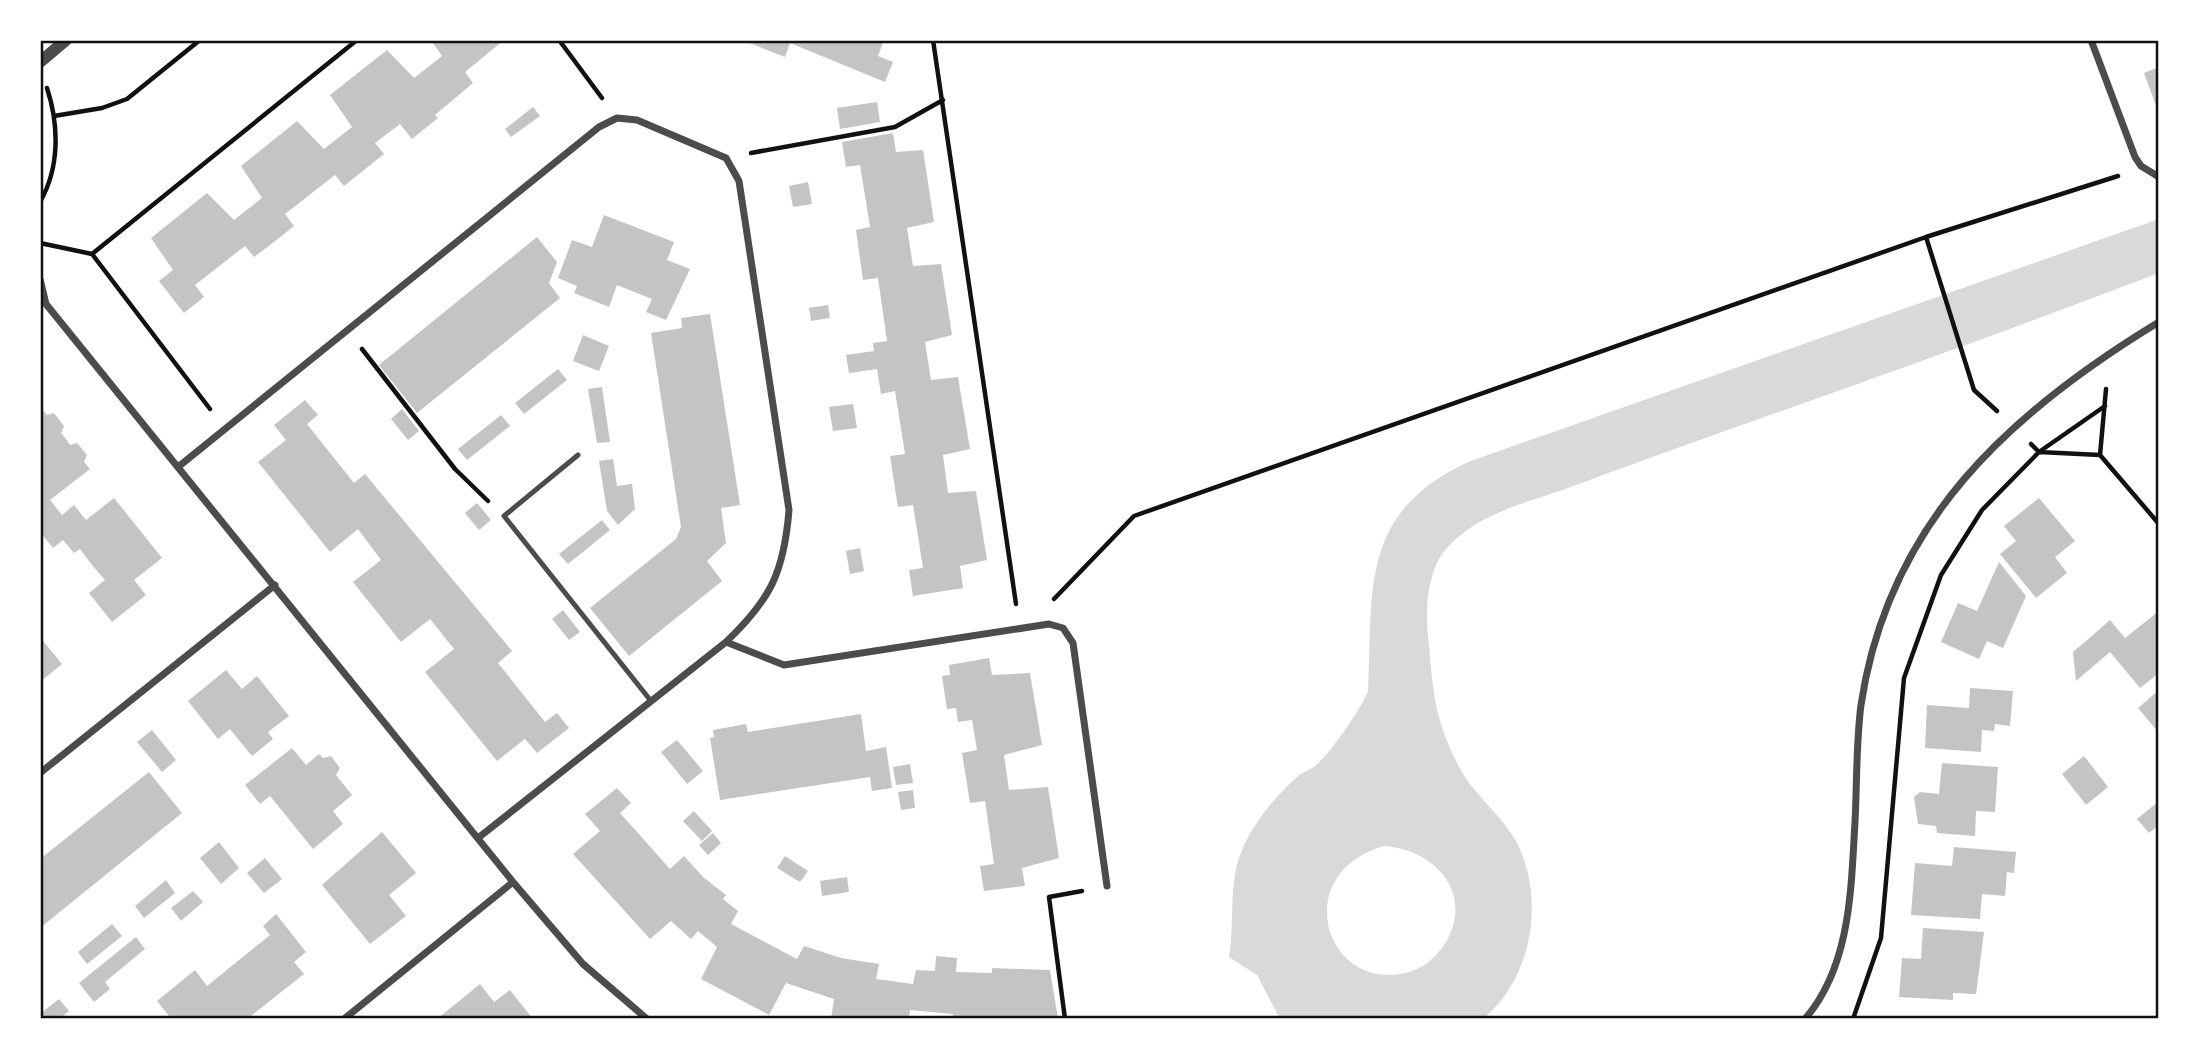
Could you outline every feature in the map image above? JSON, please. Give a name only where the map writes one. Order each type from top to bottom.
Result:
[{"type":"street","points":[[40,62],[66,40]]},
{"type":"street","points":[[2091,40],[2141,166],[2159,177]]},
{"type":"street","points":[[178,467],[599,127],[617,118],[636,120],[726,158],[739,181],[789,510],[786,549],[775,583],[756,613],[726,642],[478,838]]},
{"type":"street","points":[[40,279],[42,305],[275,585],[513,882],[583,964],[647,1019]]},
{"type":"street","points":[[1805,1019],[1840,955],[1852,884],[1861,706],[1880,625],[1908,556],[1956,486],[2013,426],[2056,389],[2159,322]]},
{"type":"street","points":[[40,773],[275,585]]},
{"type":"street","points":[[726,642],[784,665],[1049,624],[1063,628],[1073,643],[1107,886]]},
{"type":"street","points":[[344,1019],[513,882]]},
{"type":"lane","points":[[578,455],[503,516],[651,701]]},
{"type":"path","points":[[40,202],[51,175],[56,151],[54,116],[102,108],[127,99],[200,40]]},
{"type":"path","points":[[92,254],[357,40]]},
{"type":"path","points":[[559,40],[617,118]]},
{"type":"path","points":[[933,40],[1016,607],[1027,606]]},
{"type":"path","points":[[726,158],[895,127],[943,100]]},
{"type":"path","points":[[1050,603],[1134,516],[1926,237],[2141,166]]},
{"type":"path","points":[[1926,237],[1967,361]]},
{"type":"path","points":[[40,243],[92,254],[225,428]]},
{"type":"path","points":[[347,330],[455,469],[503,516]]},
{"type":"path","points":[[2108,353],[2100,455],[2159,524]]},
{"type":"path","points":[[1853,1019],[1881,938],[1904,678],[1941,575],[1982,510],[2039,452],[2105,406]]},
{"type":"path","points":[[1065,1019],[1049,897],[1107,886]]},
{"type":"shaded area","points":[[2159,219],[2159,273],[1504,510],[1473,526],[1459,537],[1440,558],[1429,590],[1427,624],[1434,692],[1443,731],[1458,765],[1512,834],[1526,865],[1532,912],[1523,960],[1500,1002],[1483,1019],[1280,1019],[1257,975],[1229,957],[1233,889],[1242,850],[1252,830],[1281,793],[1329,752],[1368,691],[1373,587],[1379,557],[1390,530],[1407,505],[1433,482],[1468,462]],"holes":[[[1384,846],[1418,855],[1444,876],[1452,890],[1454,924],[1446,942],[1424,965],[1405,973],[1377,974],[1354,964],[1338,948],[1329,926],[1328,902],[1336,879],[1355,860]]]},
{"type":"building","points":[[431,40],[504,40],[465,72],[473,83],[435,115],[438,118],[412,139],[400,124],[375,143],[384,154],[344,186],[335,175],[285,214],[294,226],[274,242],[254,257],[245,246],[195,285],[204,297],[184,313],[159,281],[173,270],[151,238],[207,193],[234,220],[262,198],[241,166],[297,121],[324,149],[352,127],[330,95],[387,50],[414,78],[442,56]]},
{"type":"building","points":[[742,40],[884,40],[878,56],[893,62],[885,82],[790,43],[785,57]]},
{"type":"building","points":[[2159,67],[2159,111],[2158,111],[2144,73]]},
{"type":"building","points":[[877,102],[880,122],[840,129],[837,108]]},
{"type":"building","points":[[533,107],[540,116],[511,137],[505,129]]},
{"type":"building","points":[[893,133],[896,152],[923,150],[934,222],[907,228],[913,266],[941,264],[952,335],[925,342],[931,380],[958,377],[970,449],[943,455],[948,493],[976,491],[987,560],[960,566],[963,588],[913,596],[909,570],[923,568],[913,505],[898,507],[894,482],[890,456],[905,454],[895,391],[881,394],[877,369],[849,373],[846,355],[874,351],[873,343],[887,341],[878,278],[863,280],[856,230],[870,227],[860,165],[846,167],[842,142]]},
{"type":"building","points":[[808,182],[812,204],[793,207],[789,186]]},
{"type":"building","points":[[604,215],[674,242],[667,260],[690,269],[666,320],[646,312],[652,299],[617,285],[609,307],[574,293],[577,286],[558,278],[572,240],[592,247]]},
{"type":"building","points":[[537,237],[557,262],[549,283],[560,298],[417,413],[379,365]]},
{"type":"building","points":[[828,305],[830,318],[811,321],[809,308]]},
{"type":"building","points":[[710,314],[740,505],[721,508],[726,543],[707,561],[722,581],[629,656],[590,608],[676,539],[681,527],[651,333],[682,328],[681,318]]},
{"type":"building","points":[[583,335],[609,346],[599,371],[573,361]]},
{"type":"building","points":[[558,369],[567,380],[524,414],[515,403]]},
{"type":"building","points":[[602,387],[610,442],[597,443],[588,389]]},
{"type":"building","points":[[305,400],[318,415],[307,424],[354,483],[365,474],[512,651],[498,663],[545,722],[557,713],[569,728],[537,753],[525,739],[497,761],[425,672],[454,649],[430,619],[401,642],[353,582],[381,560],[358,529],[330,552],[258,462],[286,440],[274,425]]},
{"type":"building","points":[[853,404],[857,428],[833,431],[829,407]]},
{"type":"building","points":[[40,407],[47,415],[54,413],[64,426],[61,433],[70,445],[77,443],[87,455],[84,462],[90,469],[50,500],[62,515],[74,505],[86,520],[114,498],[162,558],[134,580],[146,595],[112,622],[89,593],[105,580],[80,549],[74,553],[63,540],[53,548],[40,532]]},
{"type":"building","points":[[402,409],[419,431],[408,440],[391,419]]},
{"type":"building","points":[[501,415],[510,426],[467,460],[458,449]]},
{"type":"building","points":[[613,459],[617,486],[632,484],[635,509],[618,525],[607,511],[599,461]]},
{"type":"building","points":[[2039,498],[2075,541],[2055,557],[2067,573],[2036,598],[2000,554],[2016,541],[2004,526]]},
{"type":"building","points":[[477,503],[491,520],[479,530],[465,513]]},
{"type":"building","points":[[602,520],[610,530],[568,564],[559,554]]},
{"type":"building","points":[[860,548],[864,571],[850,574],[846,551]]},
{"type":"building","points":[[1999,562],[2026,596],[2003,648],[1987,641],[1979,659],[1941,642],[1958,603],[1977,611]]},
{"type":"building","points":[[563,610],[580,632],[569,640],[552,619]]},
{"type":"building","points":[[2159,611],[2159,673],[2140,688],[2110,652],[2076,681],[2073,652],[2110,620],[2125,638]]},
{"type":"building","points":[[40,637],[62,664],[40,682]]},
{"type":"building","points":[[989,658],[992,675],[1030,673],[1042,745],[1004,755],[1009,790],[1048,787],[1059,858],[1022,868],[1025,886],[984,891],[980,866],[994,864],[985,801],[970,803],[962,753],[977,750],[972,720],[958,722],[956,708],[947,709],[942,676],[950,675],[949,665]]},
{"type":"building","points":[[226,670],[242,689],[257,676],[289,716],[268,732],[273,739],[252,756],[230,729],[218,739],[188,701]]},
{"type":"building","points":[[1970,688],[2013,691],[2010,726],[1995,724],[1994,731],[1982,730],[1981,752],[1925,748],[1927,705],[1969,708]]},
{"type":"building","points":[[2159,690],[2159,733],[2138,708]]},
{"type":"building","points":[[861,714],[866,751],[886,747],[892,788],[872,791],[870,777],[720,800],[710,738],[714,737],[713,730],[746,724],[748,732]]},
{"type":"building","points":[[152,730],[176,760],[162,772],[137,742]]},
{"type":"building","points":[[677,740],[703,771],[687,784],[661,752]]},
{"type":"building","points":[[292,748],[306,765],[319,754],[323,758],[331,756],[340,768],[336,775],[352,795],[333,811],[343,824],[313,849],[270,796],[260,804],[245,785]]},
{"type":"building","points":[[2084,756],[2108,787],[2086,805],[2062,774]]},
{"type":"building","points":[[1942,763],[1998,767],[1995,812],[1976,811],[1975,836],[1937,833],[1936,826],[1918,824],[1914,797],[1920,792],[1939,794]]},
{"type":"building","points":[[910,764],[913,783],[896,785],[893,767]]},
{"type":"building","points":[[149,772],[182,813],[40,928],[40,859]]},
{"type":"building","points":[[617,788],[631,803],[620,813],[670,869],[684,856],[703,877],[726,895],[723,899],[738,911],[731,924],[797,959],[804,946],[841,958],[879,964],[876,979],[913,984],[916,970],[935,971],[936,956],[957,958],[956,972],[992,973],[992,968],[1050,970],[1058,1019],[952,1019],[953,1014],[910,1010],[909,1019],[831,1019],[834,999],[786,983],[769,1015],[701,979],[717,947],[698,931],[691,939],[671,921],[650,939],[573,854],[600,831],[585,814]]},
{"type":"building","points":[[913,790],[915,808],[901,810],[898,792]]},
{"type":"building","points":[[2159,801],[2159,825],[2149,833],[2137,819]]},
{"type":"building","points":[[694,811],[712,831],[702,841],[683,821]]},
{"type":"building","points":[[382,832],[416,873],[389,895],[406,916],[370,944],[322,885]]},
{"type":"building","points":[[713,833],[721,843],[708,855],[699,845]]},
{"type":"building","points":[[219,842],[239,868],[221,884],[200,858]]},
{"type":"building","points":[[1954,847],[2016,852],[2014,873],[2007,872],[2005,896],[1982,894],[1980,919],[1911,915],[1915,863],[1952,866]]},
{"type":"building","points":[[785,856],[808,871],[800,882],[777,868]]},
{"type":"building","points":[[265,858],[282,879],[264,893],[247,873]]},
{"type":"building","points":[[847,877],[849,892],[822,896],[820,881]]},
{"type":"building","points":[[166,880],[175,893],[144,918],[135,906]]},
{"type":"building","points":[[193,891],[203,902],[181,921],[171,908]]},
{"type":"building","points":[[276,914],[306,952],[294,962],[304,974],[247,1019],[166,1019],[169,1016],[157,1001],[195,970],[207,986],[270,935],[263,926]]},
{"type":"building","points":[[112,924],[122,936],[87,964],[78,952]]},
{"type":"building","points":[[1923,928],[1984,932],[1976,994],[1953,993],[1953,1000],[1899,997],[1902,958],[1921,959]]},
{"type":"building","points":[[136,937],[145,949],[105,982],[110,989],[94,1002],[79,983]]},
{"type":"building","points":[[480,984],[494,1002],[510,990],[533,1019],[437,1019]]},
{"type":"building","points":[[59,999],[69,1011],[59,1019],[40,1019],[40,1014]]}]
